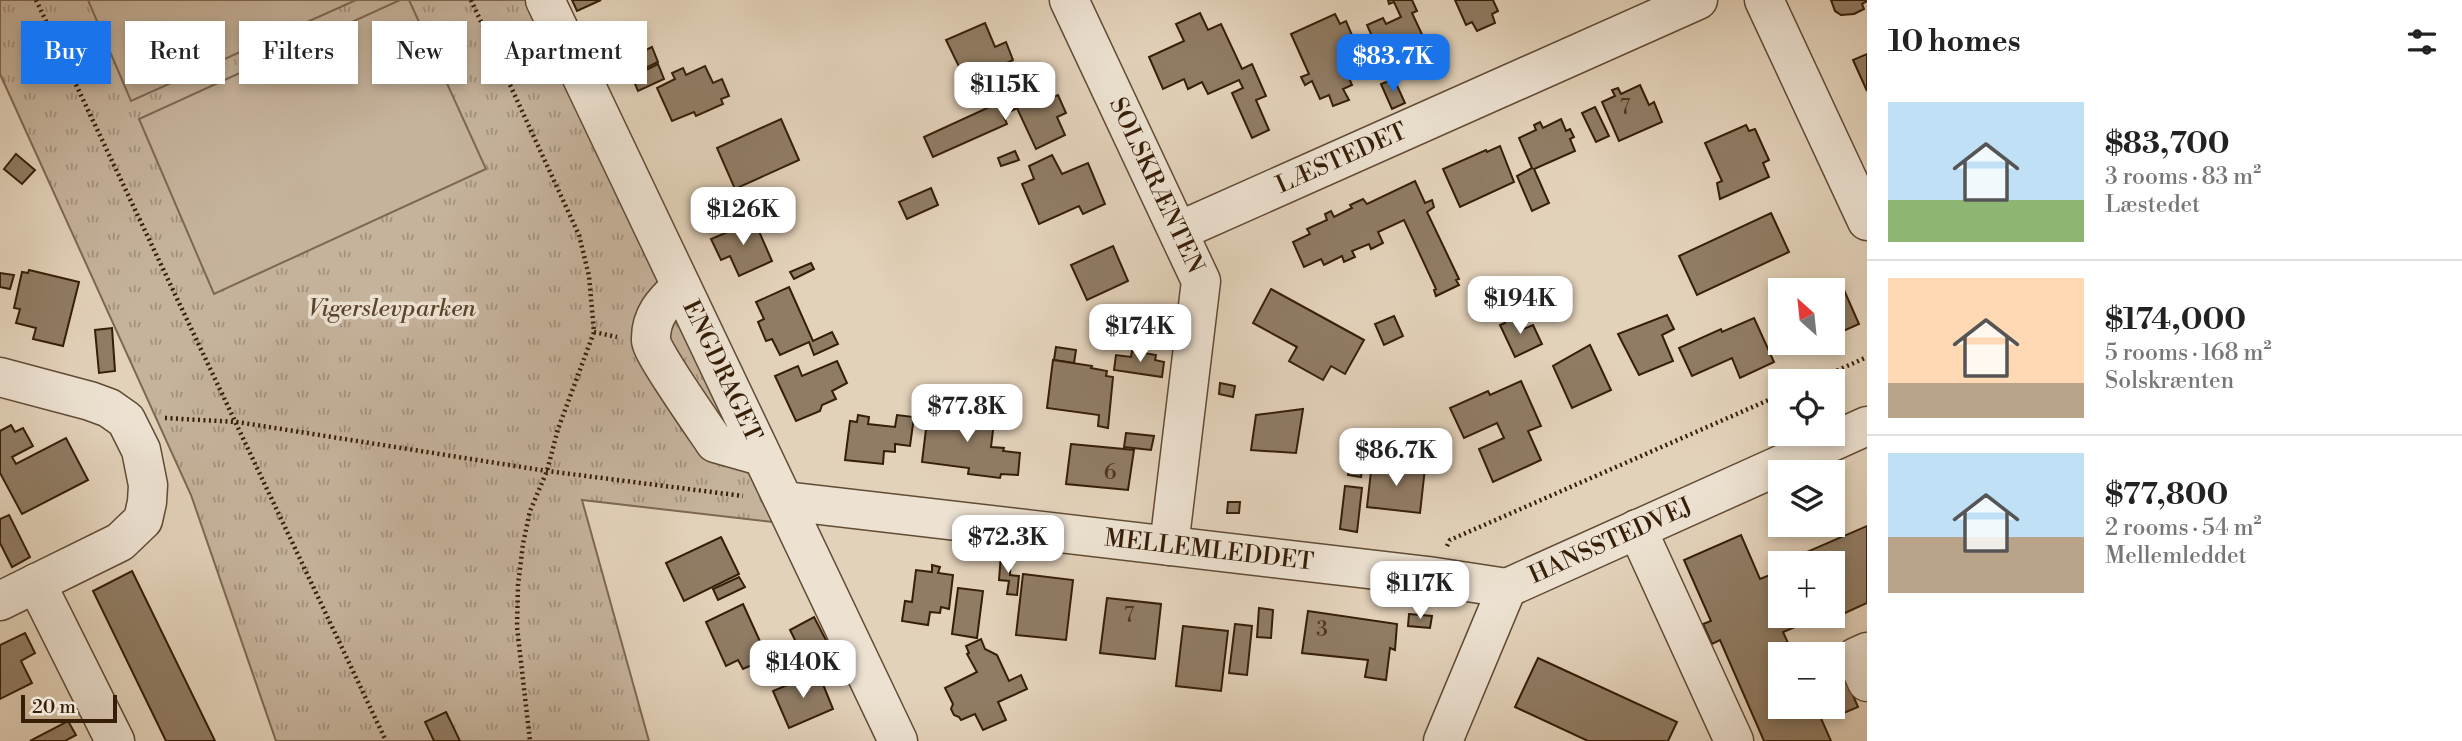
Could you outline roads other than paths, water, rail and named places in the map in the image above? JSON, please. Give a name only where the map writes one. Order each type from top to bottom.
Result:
[{"type":"street","name":"ENGDRAGET","points":[[545,0],[898,741]]},
{"type":"street","name":"SOLSKRÆNTEN","points":[[1069,0],[1201,281],[1169,546]]},
{"type":"street","name":"LÆSTEDET","points":[[1179,231],[1698,0]]},
{"type":"street","points":[[1764,0],[1867,221]]},
{"type":"street","points":[[681,286],[661,304],[653,321],[650,344],[715,443],[761,456]]},
{"type":"street","points":[[0,377],[90,401],[109,408],[126,420],[135,434],[146,467],[147,502],[143,520],[120,542],[0,601]]},
{"type":"street","name":"HANSSTEDVEJ","points":[[1443,741],[1507,588],[1867,426]]},
{"type":"street","name":"MELLEMLEDDET","points":[[785,501],[1428,576],[1507,588]]},
{"type":"street","points":[[1637,528],[1734,741]]},
{"type":"street","points":[[36,583],[115,741]]},
{"type":"street","points":[[1867,652],[1856,657],[1867,682]]},
{"type":"park label","name":"Vigerslevparken","points":[[392,309]]}]
